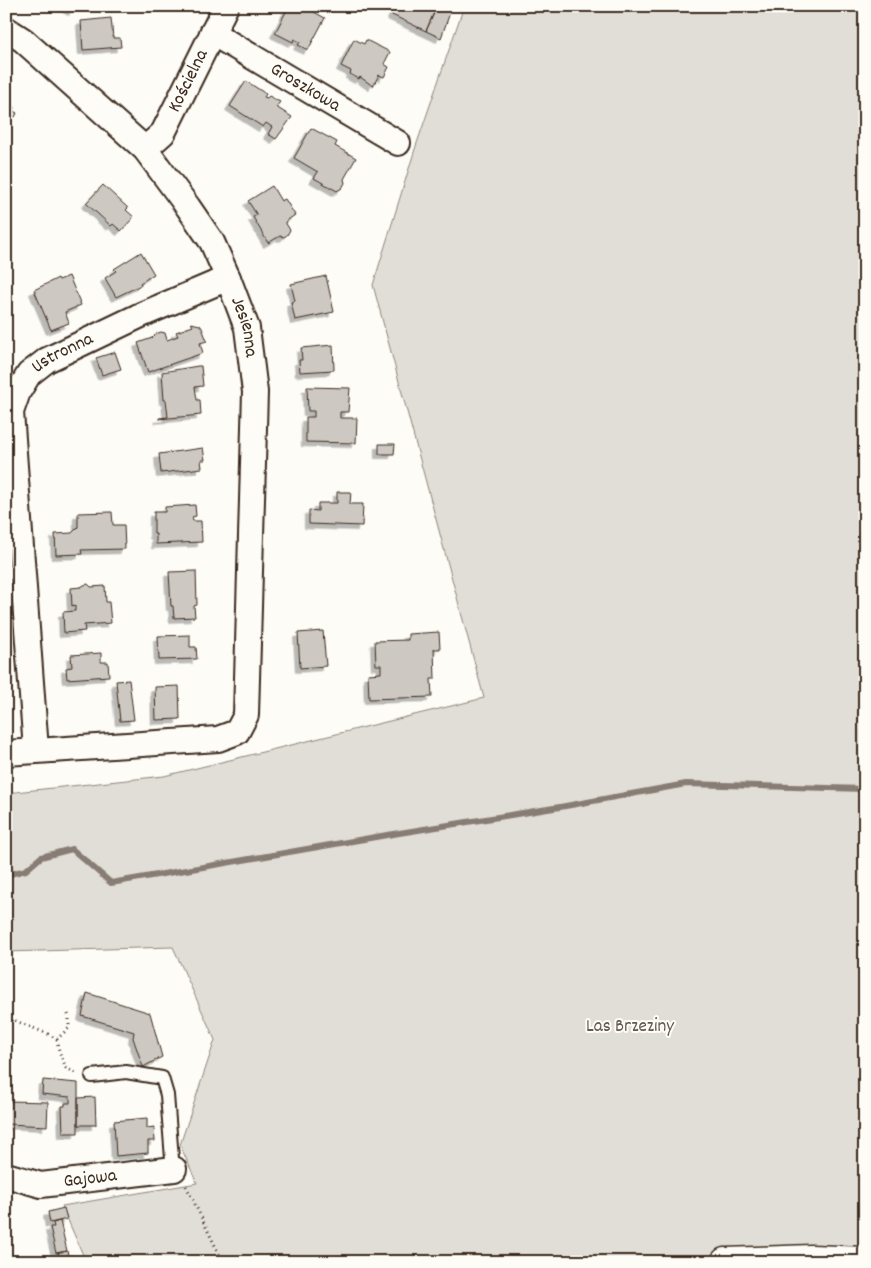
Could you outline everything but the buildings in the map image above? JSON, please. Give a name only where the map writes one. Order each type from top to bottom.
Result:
[{"type":"street","name":"Kościelna","points":[[145,149],[163,133],[226,6]]},
{"type":"street","name":"Jesienna","points":[[6,29],[22,40],[145,149],[188,207],[212,242],[247,328],[255,392],[246,715],[237,732],[218,739],[36,750]]},
{"type":"street","name":"Groszkowa","points":[[212,33],[398,143]]},
{"type":"street","name":"Ustronna","points":[[36,750],[14,572],[11,412],[18,392],[29,374],[47,360],[228,278]]},
{"type":"street","points":[[6,752],[36,750]]},
{"type":"street","name":"Gajowa","points":[[6,1176],[41,1185],[172,1169]]},
{"type":"street","points":[[725,1262],[811,1259],[865,1261]]},
{"type":"lane","points":[[92,1076],[126,1072],[162,1078],[167,1095],[172,1169]]},
{"type":"path","points":[[57,1039],[69,1028],[67,1011]]},
{"type":"path","points":[[6,1017],[57,1039]]},
{"type":"path","points":[[57,1039],[59,1051],[66,1068],[72,1072],[92,1076]]},
{"type":"path","points":[[172,1169],[186,1187],[223,1262]]},
{"type":"green space","name":"Las Brzeziny","points":[[464,6],[865,6],[865,1262],[86,1262],[62,1206],[197,1183],[180,1145],[215,1040],[173,947],[6,952],[6,793],[164,776],[484,698],[373,285],[415,149]]},
{"type":"waterway","points":[[6,875],[26,870],[41,857],[72,849],[111,883],[686,784],[865,789]]}]
